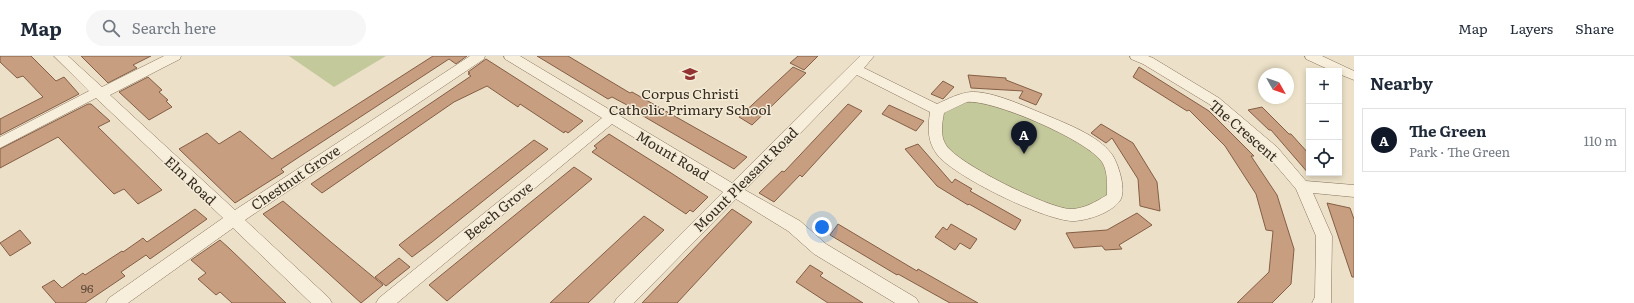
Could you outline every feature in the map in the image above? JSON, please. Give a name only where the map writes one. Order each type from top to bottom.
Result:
[{"type":"street","name":"Elm Road","points":[[60,56],[323,303]]},
{"type":"street","points":[[0,143],[175,56]]},
{"type":"street","name":"Chestnut Grove","points":[[114,303],[232,219],[363,130],[479,56]]},
{"type":"street","name":"Mount Road","points":[[510,56],[734,190]]},
{"type":"street","name":"Mount Pleasant Road","points":[[623,303],[868,56]]},
{"type":"street","name":"The Crescent","points":[[1136,56],[1148,61],[1214,101],[1272,151],[1302,186],[1324,236],[1325,302]]},
{"type":"street","points":[[1307,56],[1323,62]]},
{"type":"street","points":[[1310,56],[1354,76]]},
{"type":"street","points":[[855,69],[937,110]]},
{"type":"street","points":[[977,97],[1008,105],[1087,142],[1106,156],[1116,179],[1114,198],[1093,212],[1068,215],[1036,205],[963,168],[942,152],[934,132],[937,110],[951,102],[977,97]]},
{"type":"street","name":"Beech Grove","points":[[385,303],[612,117]]},
{"type":"street","points":[[1302,186],[1354,191]]},
{"type":"street","points":[[734,190],[794,226],[820,249],[910,303]]},
{"type":"green space","points":[[289,56],[386,56],[334,87]]},
{"type":"green space","points":[[977,97],[1008,105],[1106,156],[1114,198],[1093,212],[1043,209],[942,152],[937,110]]},
{"type":"building","points":[[0,56],[31,56],[56,81],[64,77],[79,94],[0,135],[0,119],[43,97],[23,76],[17,78],[0,62]]},
{"type":"building","points":[[81,56],[151,56],[133,65],[137,68],[108,83]]},
{"type":"building","points":[[433,56],[467,56],[456,64],[449,59],[281,169],[284,172],[235,203],[179,149],[207,133],[219,144],[240,131],[272,159]]},
{"type":"building","points":[[537,56],[568,56],[630,93],[632,92],[747,157],[734,169],[638,113],[640,112],[612,97],[608,99]]},
{"type":"building","points":[[798,56],[818,56],[804,70],[790,63]]},
{"type":"building","points":[[486,59],[583,121],[568,133],[565,131],[564,133],[520,104],[518,107],[487,86],[454,102],[322,193],[311,184],[471,76],[468,72]]},
{"type":"building","points":[[793,67],[806,73],[752,125],[739,117]]},
{"type":"building","points":[[1139,67],[1209,111],[1254,156],[1251,156],[1277,195],[1294,249],[1291,284],[1272,303],[1237,303],[1269,272],[1273,231],[1266,230],[1256,194],[1225,146],[1189,110],[1187,111],[1133,77]]},
{"type":"building","points":[[968,75],[1006,78],[1006,80],[1042,94],[1036,105],[1019,98],[1023,91],[971,88]]},
{"type":"building","points":[[148,77],[162,90],[159,92],[168,100],[166,101],[172,107],[149,120],[119,92]]},
{"type":"building","points":[[943,81],[954,87],[943,99],[931,94]]},
{"type":"building","points":[[88,104],[91,104],[110,121],[98,127],[162,190],[138,204],[124,189],[114,194],[58,137],[0,168],[0,149]]},
{"type":"building","points":[[848,104],[862,111],[802,177],[800,175],[774,202],[759,193],[782,171],[784,172]]},
{"type":"building","points":[[889,105],[924,121],[916,131],[882,114]]},
{"type":"building","points":[[1262,107],[1289,134],[1291,134],[1306,151],[1306,171],[1271,130],[1269,130],[1248,110]]},
{"type":"building","points":[[1101,124],[1133,143],[1157,182],[1160,211],[1140,206],[1138,179],[1112,138],[1106,143],[1091,133]]},
{"type":"building","points":[[609,134],[708,197],[693,212],[690,210],[686,214],[592,152],[597,148],[594,146]]},
{"type":"building","points":[[534,140],[548,149],[432,242],[412,257],[399,245]]},
{"type":"building","points":[[918,144],[952,183],[955,179],[972,189],[970,191],[1021,220],[1015,230],[969,204],[968,205],[937,186],[905,149]]},
{"type":"building","points":[[574,167],[592,179],[447,301],[429,285]]},
{"type":"building","points":[[283,201],[383,285],[361,303],[263,214]]},
{"type":"building","points":[[1327,203],[1350,208],[1354,219],[1354,277],[1352,277]]},
{"type":"building","points":[[195,209],[207,219],[150,259],[146,255],[121,272],[125,276],[85,303],[56,303],[42,287],[54,280],[62,288],[83,273],[85,275],[143,238],[147,242]]},
{"type":"building","points":[[732,209],[752,222],[677,303],[642,303]]},
{"type":"building","points":[[1137,213],[1152,225],[1119,245],[1122,249],[1105,250],[1102,246],[1074,248],[1066,233],[1107,230]]},
{"type":"building","points":[[644,216],[664,230],[588,303],[550,303]]},
{"type":"building","points":[[838,224],[917,271],[918,269],[978,303],[950,303],[898,274],[897,275],[830,235]]},
{"type":"building","points":[[951,224],[977,239],[970,249],[960,243],[955,250],[935,237],[943,227],[947,230]]},
{"type":"building","points":[[20,230],[31,243],[10,256],[0,243]]},
{"type":"building","points":[[220,240],[286,303],[232,303],[220,292],[216,295],[198,279],[206,273],[191,260]]},
{"type":"building","points":[[399,258],[410,267],[386,286],[375,277]]},
{"type":"building","points":[[810,265],[823,273],[820,276],[863,303],[828,303],[796,282]]},
{"type":"place","name":"Corpus Christi Catholic Primary School","points":[[690,74]]},
{"type":"place","name":"The Green","points":[[1024,154]]}]
